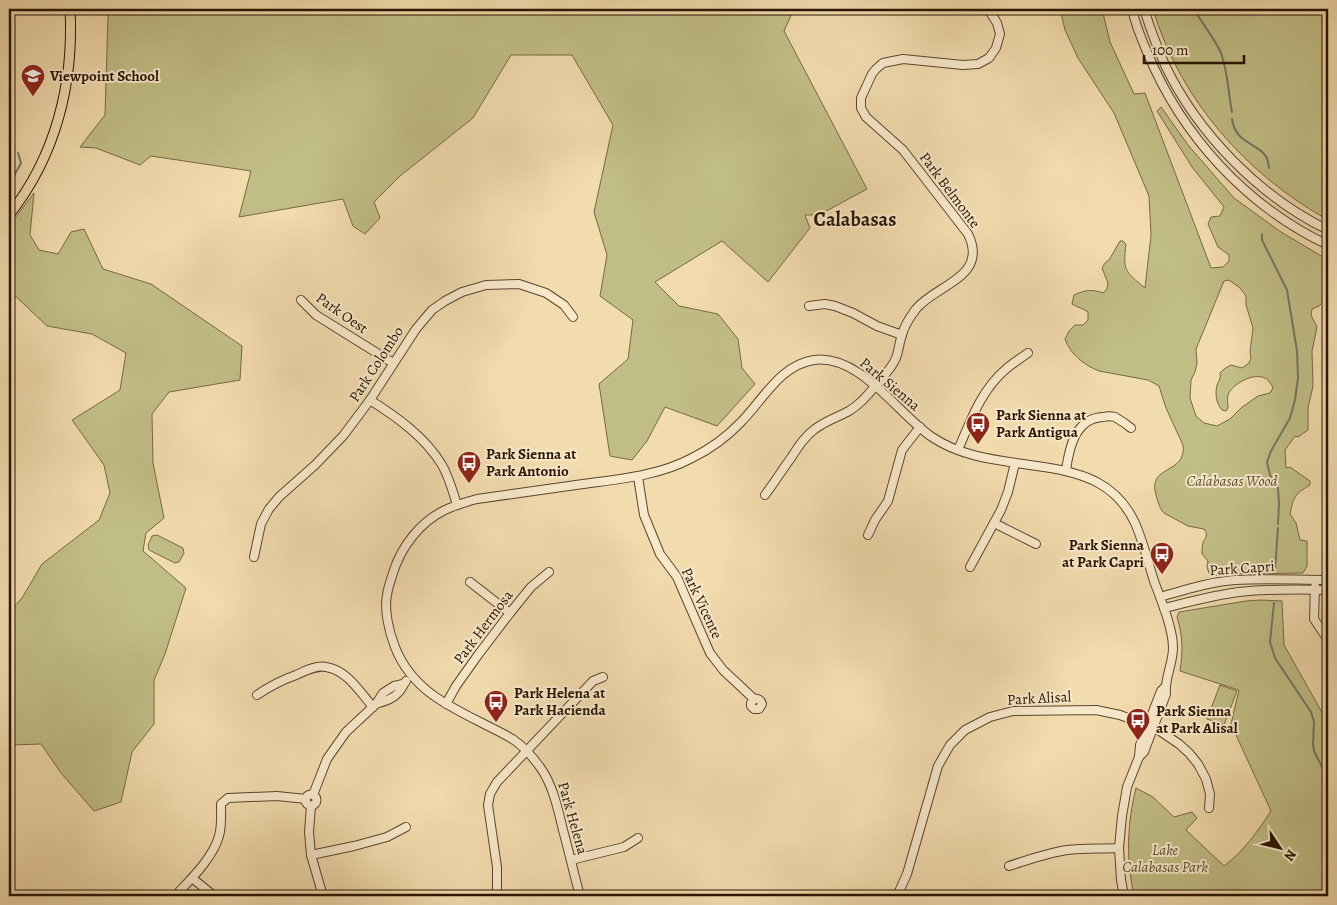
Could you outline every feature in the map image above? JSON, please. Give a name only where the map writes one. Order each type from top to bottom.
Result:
[{"type":"main road","points":[[9,215],[26,191],[42,162],[59,118],[69,71],[72,32],[70,9]]},
{"type":"street","name":"Park Belmonte","points":[[765,495],[805,438],[814,429],[850,411],[875,387],[896,359],[902,335],[909,319],[917,308],[925,300],[960,276],[972,261],[974,251],[968,234],[903,150],[866,117],[861,108],[861,98],[872,74],[883,63],[904,59],[963,65],[978,64],[989,58],[996,48],[1000,34],[997,23],[988,9]]},
{"type":"street","points":[[1132,9],[1156,73],[1187,125],[1220,166],[1239,185],[1276,215],[1328,245]]},
{"type":"street","points":[[1144,9],[1166,67],[1180,92],[1215,141],[1264,188],[1302,216],[1328,230]]},
{"type":"street","name":"Park Colombo","points":[[254,557],[261,524],[269,510],[279,497],[315,465],[343,436],[370,400],[416,328],[432,310],[462,292],[486,285],[519,284],[546,293],[564,305],[573,318]]},
{"type":"street","name":"Park Oest","points":[[301,300],[316,315],[393,363]]},
{"type":"street","points":[[809,306],[825,304],[836,306],[877,326],[902,335]]},
{"type":"street","points":[[958,450],[974,412],[987,390],[1005,370],[1028,353]]},
{"type":"street","name":"Park Sienna","points":[[416,532],[428,520],[444,511],[477,499],[638,477],[692,459],[713,446],[740,424],[780,378],[792,368],[816,360],[829,360],[841,363],[854,370],[920,428],[944,444],[980,457],[1066,470],[1096,480],[1112,491],[1125,506],[1134,523],[1164,608],[1173,647],[1172,660],[1165,687],[1161,691],[1150,727],[1140,745],[1139,757],[1127,787],[1119,848],[1124,896]]},
{"type":"street","points":[[370,400],[418,435],[432,451],[443,466],[457,505]]},
{"type":"street","points":[[1066,470],[1070,448],[1075,436],[1085,423],[1098,417],[1113,416],[1131,428]]},
{"type":"street","points":[[868,536],[888,501],[902,450],[920,428]]},
{"type":"street","points":[[970,567],[1002,510],[1015,463]]},
{"type":"street","name":"Park Vicente","points":[[638,477],[644,515],[660,554],[677,577],[710,653],[723,670],[754,699]]},
{"type":"street","points":[[994,523],[1036,544]]},
{"type":"street","name":"Park Helena","points":[[416,532],[403,549],[386,595],[390,636],[398,657],[421,687],[446,704],[512,739],[527,750],[542,769],[551,786],[580,896]]},
{"type":"street","name":"Park Hermosa","points":[[446,704],[456,686],[510,613],[531,588],[548,572]]},
{"type":"street","name":"Park Capri","points":[[1160,597],[1203,585],[1234,580],[1328,580]]},
{"type":"street","points":[[1315,580],[1314,619],[1328,640]]},
{"type":"street","points":[[470,582],[510,613]]},
{"type":"street","name":"Park Capri","points":[[1164,608],[1212,596],[1239,592],[1328,590]]},
{"type":"street","points":[[258,695],[270,686],[305,670],[326,666],[338,671],[349,679],[375,706]]},
{"type":"street","points":[[375,706],[392,698],[412,677]]},
{"type":"street","points":[[497,896],[497,867],[488,804],[490,794],[497,782],[593,681],[603,677]]},
{"type":"street","points":[[313,795],[327,759],[346,732],[375,706],[383,693],[394,686],[404,684]]},
{"type":"street","points":[[387,690],[392,698]]},
{"type":"street","name":"Park Alisal","points":[[897,896],[907,874],[938,766],[950,745],[965,730],[990,716],[1013,711],[1096,710],[1150,727],[1179,744],[1198,764],[1206,779],[1210,794],[1208,808]]},
{"type":"street","points":[[175,896],[192,878],[212,851],[219,835],[221,804],[228,798],[277,796],[306,799],[307,796],[313,795]]},
{"type":"street","points":[[311,806],[317,802],[313,795]]},
{"type":"street","points":[[306,799],[307,805],[311,806]]},
{"type":"street","points":[[311,806],[309,832],[311,855],[323,896]]},
{"type":"street","points":[[311,855],[387,837],[406,827]]},
{"type":"street","points":[[571,860],[624,847],[638,838]]},
{"type":"street","points":[[1009,866],[1065,850],[1119,848]]},
{"type":"street","points":[[192,878],[213,895]]},
{"type":"green space","points":[[100,9],[794,9],[784,31],[867,189],[819,215],[805,215],[810,228],[768,282],[722,241],[655,282],[679,306],[718,314],[738,339],[742,368],[755,384],[717,426],[665,407],[647,441],[632,460],[610,456],[599,384],[628,359],[633,320],[600,296],[607,255],[594,212],[613,125],[572,55],[511,55],[473,118],[400,176],[374,202],[380,218],[365,234],[353,226],[343,199],[239,217],[251,171],[151,156],[140,165],[96,148],[80,147],[105,115],[108,16]]},
{"type":"green space","name":"Calabasas Wood","points":[[1060,9],[1102,9],[1110,42],[1134,94],[1145,93],[1211,268],[1223,267],[1229,261],[1229,255],[1218,247],[1208,224],[1211,217],[1220,216],[1224,207],[1192,167],[1157,111],[1161,107],[1188,145],[1234,198],[1281,232],[1328,260],[1328,297],[1319,306],[1312,309],[1311,315],[1317,327],[1312,351],[1313,386],[1308,408],[1308,430],[1298,437],[1295,436],[1285,450],[1286,468],[1290,467],[1310,481],[1310,485],[1296,496],[1290,514],[1296,523],[1300,540],[1307,541],[1307,566],[1303,573],[1210,576],[1207,567],[1208,561],[1202,554],[1206,535],[1204,529],[1188,526],[1164,513],[1156,495],[1155,485],[1157,478],[1174,466],[1183,454],[1183,445],[1166,408],[1159,386],[1148,380],[1093,369],[1078,358],[1067,344],[1065,339],[1069,331],[1075,325],[1083,325],[1088,320],[1088,312],[1072,304],[1074,295],[1088,291],[1103,293],[1107,289],[1108,283],[1102,268],[1120,241],[1126,244],[1126,269],[1145,288],[1151,235],[1149,196],[1114,113],[1078,58],[1065,30]],"holes":[[[1229,280],[1240,288],[1246,296],[1246,305],[1253,328],[1251,358],[1249,363],[1242,368],[1231,365],[1220,373],[1216,388],[1217,401],[1222,410],[1226,411],[1230,391],[1240,382],[1251,377],[1264,378],[1273,388],[1270,393],[1258,396],[1241,408],[1230,419],[1217,426],[1204,423],[1196,416],[1190,398],[1191,380],[1197,363],[1196,349],[1224,281]]]},
{"type":"green space","points":[[1153,9],[1328,9],[1328,220],[1270,180],[1244,157],[1220,131],[1199,104],[1180,74],[1165,42]]},
{"type":"green space","points":[[34,193],[30,235],[39,250],[58,254],[71,232],[84,229],[103,269],[151,284],[242,346],[240,380],[169,392],[152,414],[153,463],[164,518],[146,533],[143,551],[186,588],[165,654],[154,680],[154,724],[132,752],[121,802],[94,811],[61,773],[41,744],[11,745],[9,742],[9,612],[22,598],[42,564],[99,520],[110,493],[104,465],[72,420],[120,390],[126,353],[92,334],[47,326],[9,290],[9,226]]},
{"type":"green space","points":[[157,535],[183,548],[184,553],[179,562],[175,563],[149,550],[148,545],[152,536]]},
{"type":"green space","name":"Lake Calabasas Park","points":[[1260,600],[1282,601],[1284,645],[1328,723],[1328,896],[1134,896],[1129,855],[1129,828],[1136,788],[1153,797],[1174,817],[1192,812],[1197,818],[1186,830],[1224,866],[1244,848],[1271,811],[1231,724],[1239,690],[1180,671],[1182,644],[1177,617],[1179,612]]},
{"type":"green space","points":[[1220,685],[1237,691],[1224,725],[1207,719]]},
{"type":"waterway","points":[[1194,9],[1221,53],[1227,75],[1232,112]]},
{"type":"waterway","points":[[1232,119],[1239,136],[1263,153],[1269,168]]},
{"type":"waterway","points":[[9,185],[21,163],[18,153]]},
{"type":"waterway","points":[[1262,234],[1262,240],[1287,290],[1297,351],[1298,378],[1295,400],[1290,418],[1271,451],[1267,462],[1270,475],[1278,488],[1278,524]]},
{"type":"waterway","points":[[1275,570],[1278,528]]},
{"type":"waterway","points":[[1274,603],[1270,642],[1275,658],[1311,712],[1314,722],[1314,751],[1328,779]]},
{"type":"place","name":"Viewpoint School","points":[[33,97]]},
{"type":"place","name":"Park Sienna at Park Antigua","points":[[978,445]]},
{"type":"place","name":"Park Sienna at Park Antonio","points":[[469,484]]},
{"type":"place","name":"Park Sienna at Park Capri","points":[[1162,575]]},
{"type":"place","name":"Park Helena at Park Hacienda","points":[[496,723]]},
{"type":"place","name":"Park Sienna at Park Alisal","points":[[1138,741]]},
{"type":"district","name":"Calabasas","points":[[855,219]]}]
